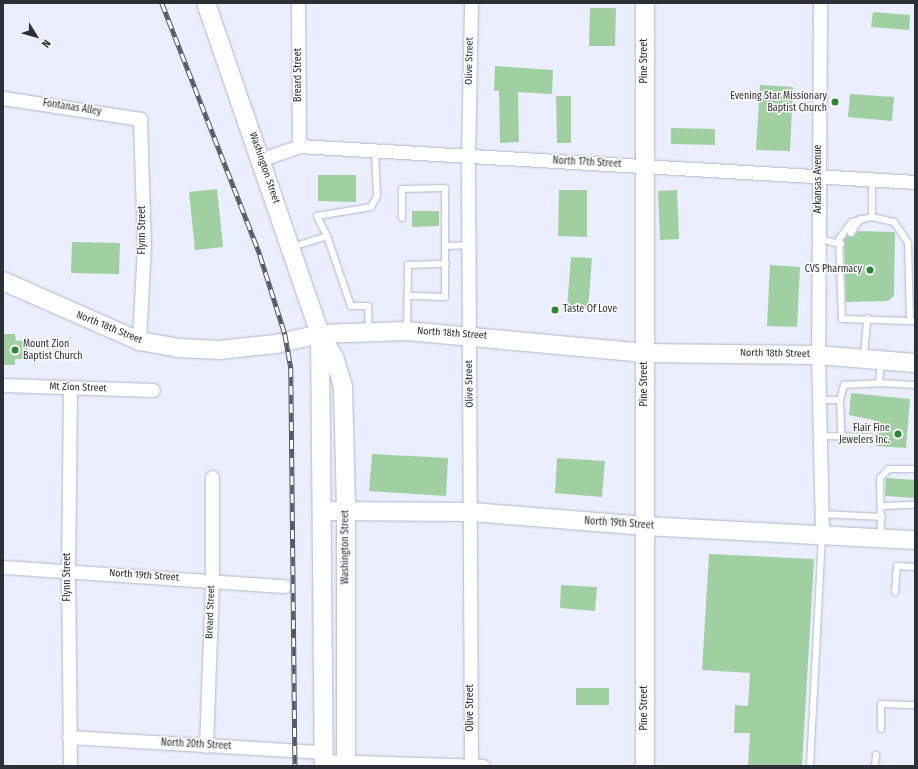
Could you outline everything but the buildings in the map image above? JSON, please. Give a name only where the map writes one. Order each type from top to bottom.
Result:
[{"type":"street","name":"Washington Street","points":[[206,3],[262,159],[320,334],[334,357],[343,386],[346,511],[346,763]]},
{"type":"street","name":"Breard Street","points":[[298,3],[299,146]]},
{"type":"street","name":"Olive Street","points":[[471,3],[468,156],[475,766]]},
{"type":"street","name":"Pine Street","points":[[645,3],[645,766]]},
{"type":"street","name":"Arkansas Avenue","points":[[820,3],[818,355],[822,535]]},
{"type":"street","name":"Fontanas Alley","points":[[3,98],[140,119]]},
{"type":"street","name":"Flynn Street","points":[[138,341],[144,246],[140,119]]},
{"type":"street","name":"North 17th Street","points":[[262,159],[299,146],[915,182]]},
{"type":"street","name":"North 18th Street","points":[[3,281],[138,341],[178,348],[219,350],[276,344],[320,334],[407,331],[469,335],[645,353],[818,355],[915,363]]},
{"type":"street","name":"Washington Street","points":[[320,334],[324,511],[324,760]]},
{"type":"street","name":"Mt Zion Street","points":[[3,385],[153,390]]},
{"type":"street","name":"Flynn Street","points":[[70,388],[68,571],[70,766]]},
{"type":"street","name":"Breard Street","points":[[206,746],[212,581],[212,478]]},
{"type":"street","name":"North 19th Street","points":[[324,511],[472,512],[645,526],[915,540]]},
{"type":"street","name":"North 19th Street","points":[[3,567],[284,586]]},
{"type":"street","name":"North 20th Street","points":[[69,737],[206,746],[346,763],[475,766]]},
{"type":"lane","points":[[369,332],[368,306],[351,306],[327,236],[317,216],[371,206],[377,196],[375,151]]},
{"type":"lane","points":[[872,179],[872,217]]},
{"type":"lane","points":[[402,218],[402,189],[445,188],[445,297],[408,296]]},
{"type":"lane","points":[[872,217],[894,222],[912,244],[912,321],[867,318],[842,319],[840,235],[852,222],[872,217]]},
{"type":"lane","points":[[851,233],[860,219]]},
{"type":"lane","points":[[291,248],[327,236]]},
{"type":"lane","points":[[819,239],[841,244]]},
{"type":"lane","points":[[841,244],[846,239]]},
{"type":"lane","points":[[446,246],[469,245]]},
{"type":"lane","points":[[407,331],[408,265],[446,264]]},
{"type":"lane","points":[[867,318],[873,359],[879,383]]},
{"type":"lane","points":[[840,437],[840,400],[844,385],[879,383],[915,384]]},
{"type":"lane","points":[[820,400],[840,400]]},
{"type":"lane","points":[[820,436],[870,436]]},
{"type":"lane","points":[[881,538],[882,506],[880,478],[889,470],[915,469]]},
{"type":"lane","points":[[882,506],[915,505]]},
{"type":"lane","points":[[821,514],[882,518]]},
{"type":"lane","points":[[810,766],[822,535]]},
{"type":"lane","points":[[895,592],[897,566],[915,567]]},
{"type":"lane","points":[[881,729],[881,704],[915,706]]},
{"type":"lane","points":[[875,766],[876,755]]},
{"type":"railway","points":[[162,3],[260,255],[285,334],[291,368],[295,766]]},
{"type":"place","name":"Evening Star Missionary Baptist Church","points":[[835,102]]},
{"type":"place","name":"CVS Pharmacy","points":[[870,270]]},
{"type":"place","name":"Taste Of Love","points":[[555,310]]},
{"type":"place","name":"Mount Zion Baptist Church","points":[[15,350]]},
{"type":"place","name":"Flair Fine Jewelers Inc.","points":[[898,434]]}]
